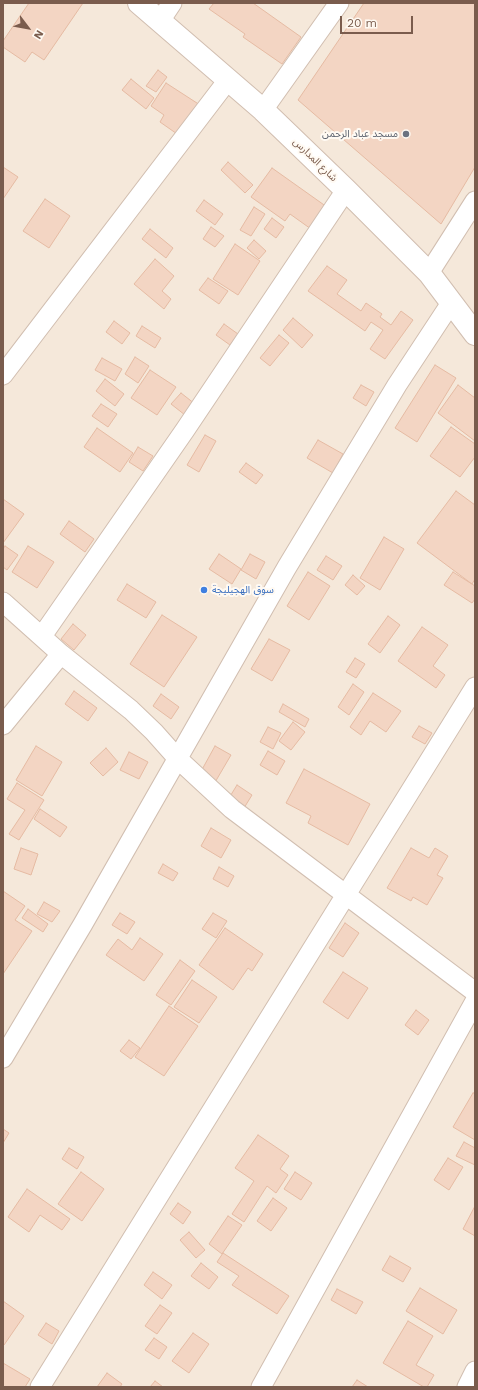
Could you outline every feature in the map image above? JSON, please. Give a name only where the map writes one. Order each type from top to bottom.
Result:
[{"type":"street","name":"شارع المدارس","points":[[139,3],[263,110],[346,190],[429,272],[475,334]]},
{"type":"street","points":[[160,21],[172,3]]},
{"type":"street","points":[[263,110],[339,3]]},
{"type":"street","points":[[3,373],[228,80]]},
{"type":"street","points":[[42,636],[185,430],[346,190]]},
{"type":"street","points":[[429,272],[475,201]]},
{"type":"street","points":[[3,1058],[83,924],[287,567],[393,391],[451,303]]},
{"type":"street","points":[[3,602],[61,654],[131,710],[154,732],[178,759],[232,809],[475,992]]},
{"type":"street","points":[[3,725],[61,654]]},
{"type":"street","points":[[40,1387],[475,687]]},
{"type":"street","points":[[261,1387],[475,1001]]},
{"type":"street","points":[[467,1387],[475,1371]]},
{"type":"shaded area","points":[[3,3],[475,3],[475,1387],[3,1387]]},
{"type":"building","points":[[29,3],[83,3],[44,60],[32,52],[25,62],[3,47],[3,41]]},
{"type":"building","points":[[214,3],[253,3],[301,37],[282,64],[243,37],[245,34],[209,9]]},
{"type":"building","name":"مسجد عباد الرحمن","points":[[364,3],[475,3],[475,167],[441,224],[298,100]]},
{"type":"building","points":[[158,70],[167,77],[156,92],[146,86]]},
{"type":"building","points":[[131,79],[154,98],[146,109],[122,90]]},
{"type":"building","points":[[166,83],[200,105],[180,136],[160,122],[164,115],[151,106]]},
{"type":"building","points":[[228,162],[253,185],[245,193],[221,170]]},
{"type":"building","points":[[3,167],[18,177],[3,199]]},
{"type":"building","points":[[272,168],[334,212],[318,234],[290,214],[285,221],[251,197]]},
{"type":"building","points":[[45,199],[70,216],[49,248],[23,231]]},
{"type":"building","points":[[204,200],[223,214],[215,225],[196,211]]},
{"type":"building","points":[[254,207],[265,214],[251,236],[240,230]]},
{"type":"building","points":[[272,218],[284,227],[276,238],[264,229]]},
{"type":"building","points":[[211,227],[224,236],[215,247],[203,239]]},
{"type":"building","points":[[150,229],[173,248],[166,258],[142,239]]},
{"type":"building","points":[[254,240],[266,251],[259,259],[247,248]]},
{"type":"building","points":[[235,244],[260,261],[238,295],[213,279]]},
{"type":"building","points":[[155,259],[174,276],[162,291],[171,299],[164,309],[134,284]]},
{"type":"building","points":[[327,266],[347,280],[337,294],[361,311],[366,303],[382,314],[380,317],[391,325],[401,311],[413,320],[385,359],[370,349],[383,330],[371,322],[365,331],[308,291]]},
{"type":"building","points":[[208,278],[228,291],[219,304],[199,290]]},
{"type":"building","points":[[293,318],[313,335],[302,348],[283,330]]},
{"type":"building","points":[[114,321],[130,333],[122,344],[106,332]]},
{"type":"building","points":[[224,324],[238,334],[230,345],[216,335]]},
{"type":"building","points":[[142,326],[161,338],[155,348],[136,336]]},
{"type":"building","points":[[279,335],[289,343],[270,366],[260,358]]},
{"type":"building","points":[[135,357],[149,366],[138,383],[125,374]]},
{"type":"building","points":[[102,358],[122,369],[115,381],[95,370]]},
{"type":"building","points":[[435,365],[456,378],[417,442],[395,428]]},
{"type":"building","points":[[150,370],[176,387],[157,415],[131,398]]},
{"type":"building","points":[[105,379],[124,394],[115,406],[96,391]]},
{"type":"building","points":[[361,385],[374,392],[366,406],[353,398]]},
{"type":"building","points":[[458,385],[475,398],[475,441],[438,413]]},
{"type":"building","points":[[181,393],[195,404],[185,415],[171,404]]},
{"type":"building","points":[[101,404],[117,414],[108,427],[92,416]]},
{"type":"building","points":[[451,427],[475,444],[475,457],[460,477],[430,456]]},
{"type":"building","points":[[97,428],[133,453],[120,472],[84,447]]},
{"type":"building","points":[[205,435],[216,441],[199,472],[187,465]]},
{"type":"building","points":[[318,440],[343,454],[333,473],[307,458]]},
{"type":"building","points":[[138,447],[153,456],[143,471],[129,462]]},
{"type":"building","points":[[246,463],[263,475],[256,484],[239,472]]},
{"type":"building","points":[[456,491],[475,505],[475,579],[472,584],[417,543]]},
{"type":"building","points":[[3,499],[24,514],[3,543]]},
{"type":"building","points":[[69,521],[94,539],[85,552],[60,534]]},
{"type":"building","points":[[384,537],[404,549],[380,590],[360,578]]},
{"type":"building","points":[[5,546],[18,555],[7,570],[3,567],[3,549]]},
{"type":"building","points":[[28,546],[54,562],[37,588],[12,572]]},
{"type":"building","points":[[219,554],[241,569],[232,584],[209,569]]},
{"type":"building","points":[[250,554],[265,562],[256,579],[241,570]]},
{"type":"building","points":[[326,556],[342,566],[333,580],[317,570]]},
{"type":"building","points":[[308,572],[330,586],[309,620],[287,606]]},
{"type":"building","points":[[453,572],[475,586],[475,599],[472,603],[444,585]]},
{"type":"building","points":[[353,575],[365,586],[357,595],[345,585]]},
{"type":"building","points":[[127,584],[156,602],[146,618],[117,600]]},
{"type":"building","points":[[162,615],[197,637],[164,687],[130,664]]},
{"type":"building","points":[[388,616],[400,625],[380,653],[368,644]]},
{"type":"building","points":[[73,624],[86,635],[74,650],[61,639]]},
{"type":"building","points":[[422,627],[448,645],[433,666],[445,675],[436,688],[398,661]]},
{"type":"building","points":[[269,639],[290,650],[272,681],[251,669]]},
{"type":"building","points":[[355,658],[365,664],[356,678],[346,672]]},
{"type":"building","points":[[353,684],[364,692],[349,715],[338,707]]},
{"type":"building","points":[[74,691],[97,708],[88,721],[65,704]]},
{"type":"building","points":[[373,693],[401,711],[386,732],[370,721],[361,735],[350,727]]},
{"type":"building","points":[[161,694],[179,707],[171,719],[153,706]]},
{"type":"building","points":[[283,704],[309,719],[305,727],[279,712]]},
{"type":"building","points":[[293,722],[305,732],[291,750],[279,741]]},
{"type":"building","points":[[419,726],[432,733],[425,744],[412,737]]},
{"type":"building","points":[[268,727],[281,733],[273,749],[260,742]]},
{"type":"building","points":[[36,746],[62,762],[42,796],[16,780]]},
{"type":"building","points":[[215,746],[231,755],[214,784],[199,775]]},
{"type":"building","points":[[106,748],[118,762],[103,776],[90,763]]},
{"type":"building","points":[[268,751],[285,761],[277,775],[260,765]]},
{"type":"building","points":[[129,752],[148,762],[139,779],[120,770]]},
{"type":"building","points":[[304,769],[370,804],[348,845],[308,823],[311,816],[286,803]]},
{"type":"building","points":[[17,783],[44,800],[19,840],[9,834],[25,810],[7,799]]},
{"type":"building","points":[[237,785],[252,795],[244,808],[229,798]]},
{"type":"building","points":[[40,809],[67,827],[60,837],[34,819]]},
{"type":"building","points":[[211,828],[231,840],[221,858],[201,846]]},
{"type":"building","points":[[21,848],[38,854],[31,875],[14,869]]},
{"type":"building","points":[[411,848],[429,858],[435,848],[448,856],[437,875],[443,878],[427,905],[413,897],[411,901],[387,888]]},
{"type":"building","points":[[163,864],[178,873],[173,881],[158,873]]},
{"type":"building","points":[[219,867],[234,876],[228,887],[213,879]]},
{"type":"building","points":[[3,891],[25,906],[15,920],[32,931],[3,974]]},
{"type":"building","points":[[44,902],[60,911],[52,922],[37,914]]},
{"type":"building","points":[[28,909],[48,924],[43,932],[22,918]]},
{"type":"building","points":[[120,913],[135,922],[127,934],[112,925]]},
{"type":"building","points":[[213,913],[227,921],[216,938],[202,929]]},
{"type":"building","points":[[345,923],[359,933],[343,957],[329,948]]},
{"type":"building","points":[[225,928],[263,954],[252,971],[248,968],[233,990],[199,965]]},
{"type":"building","points":[[140,938],[163,954],[144,981],[106,955],[118,939],[132,950]]},
{"type":"building","points":[[180,960],[195,971],[171,1005],[156,995]]},
{"type":"building","points":[[343,972],[368,988],[348,1019],[323,1002]]},
{"type":"building","points":[[192,980],[217,997],[199,1023],[174,1007]]},
{"type":"building","points":[[169,1006],[198,1026],[164,1076],[135,1057]]},
{"type":"building","points":[[416,1010],[429,1020],[418,1035],[405,1025]]},
{"type":"building","points":[[129,1040],[140,1048],[131,1059],[120,1051]]},
{"type":"building","points":[[473,1093],[475,1093],[475,1140],[453,1127]]},
{"type":"building","points":[[3,1129],[9,1133],[3,1143]]},
{"type":"building","points":[[258,1135],[289,1156],[280,1169],[288,1175],[276,1193],[267,1186],[244,1222],[232,1214],[254,1181],[235,1168]]},
{"type":"building","points":[[464,1142],[475,1148],[475,1165],[456,1156]]},
{"type":"building","points":[[69,1148],[84,1157],[77,1169],[62,1159]]},
{"type":"building","points":[[448,1158],[463,1167],[449,1190],[434,1180]]},
{"type":"building","points":[[81,1172],[104,1189],[82,1221],[58,1204]]},
{"type":"building","points":[[295,1172],[312,1183],[301,1200],[284,1189]]},
{"type":"building","points":[[27,1189],[70,1219],[62,1230],[40,1215],[29,1232],[8,1217]]},
{"type":"building","points":[[273,1198],[287,1208],[271,1231],[257,1221]]},
{"type":"building","points":[[178,1203],[191,1212],[183,1224],[170,1214]]},
{"type":"building","points":[[475,1206],[475,1236],[463,1229]]},
{"type":"building","points":[[228,1216],[242,1225],[222,1254],[209,1244]]},
{"type":"building","points":[[189,1232],[205,1250],[196,1258],[180,1240]]},
{"type":"building","points":[[223,1253],[289,1296],[277,1314],[232,1285],[239,1276],[217,1262]]},
{"type":"building","points":[[390,1256],[411,1268],[403,1282],[382,1270]]},
{"type":"building","points":[[201,1263],[218,1277],[209,1289],[191,1276]]},
{"type":"building","points":[[153,1272],[172,1285],[162,1299],[144,1285]]},
{"type":"building","points":[[420,1288],[457,1310],[443,1334],[406,1311]]},
{"type":"building","points":[[337,1289],[363,1302],[356,1314],[331,1300]]},
{"type":"building","points":[[3,1301],[24,1316],[4,1345],[3,1344]]},
{"type":"building","points":[[160,1305],[172,1313],[157,1334],[145,1326]]},
{"type":"building","points":[[408,1321],[433,1336],[416,1365],[434,1375],[427,1387],[424,1387],[383,1363]]},
{"type":"building","points":[[46,1323],[59,1331],[52,1344],[38,1335]]},
{"type":"building","points":[[193,1333],[209,1344],[189,1373],[172,1361]]},
{"type":"building","points":[[154,1338],[167,1347],[159,1359],[145,1350]]},
{"type":"building","points":[[3,1363],[30,1379],[25,1387],[3,1387]]},
{"type":"building","points":[[107,1373],[122,1384],[120,1387],[97,1387]]},
{"type":"building","points":[[357,1380],[368,1387],[352,1387]]},
{"type":"building","points":[[155,1381],[163,1387],[150,1387]]},
{"type":"place","name":"مسجد عباد الرحمن","points":[[406,134]]},
{"type":"place","name":"سوق الهجيليجة","points":[[204,590]]}]
